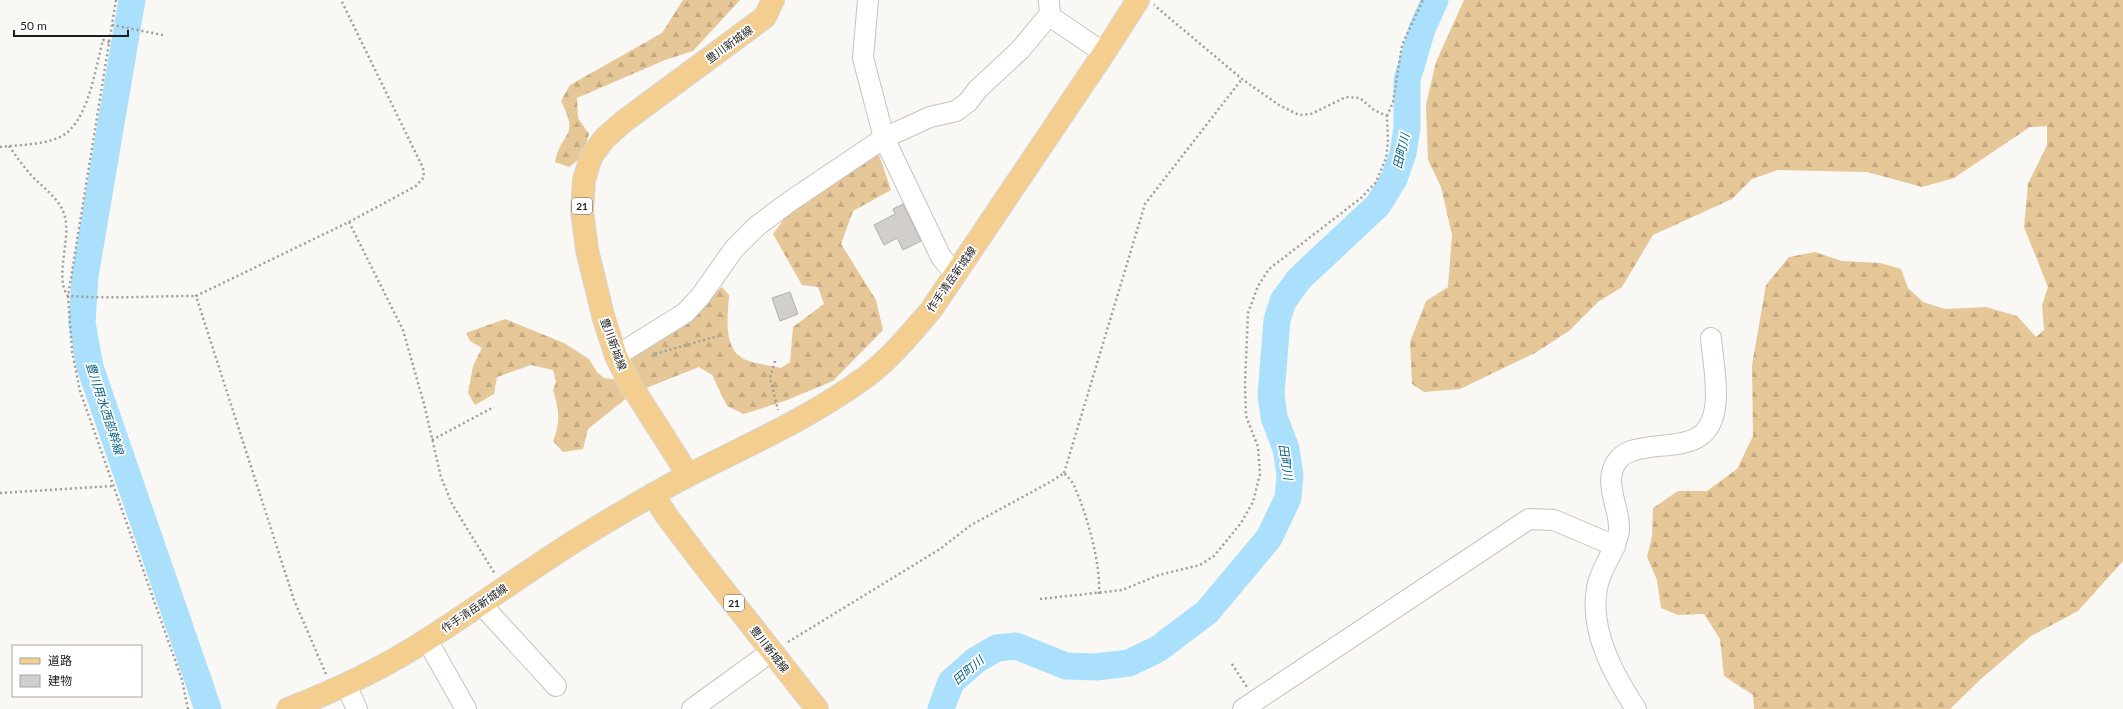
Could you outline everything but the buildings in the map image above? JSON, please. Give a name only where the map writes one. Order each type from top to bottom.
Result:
[{"type":"main road","name":"豊川新城線","points":[[687,476],[680,462],[629,382],[616,356],[604,319],[587,250],[582,211],[584,180],[591,157],[604,139],[623,122],[765,17],[773,0]]},
{"type":"main road","name":"作手清岳新城線","points":[[687,476],[787,426],[857,383],[892,354],[931,310],[1104,53],[1145,2]]},
{"type":"main road","points":[[653,494],[687,476]]},
{"type":"main road","name":"豊川新城線","points":[[653,494],[666,515],[700,560],[817,709]]},
{"type":"main road","name":"作手清岳新城線","points":[[288,709],[339,688],[427,640],[547,558],[653,494]]},
{"type":"street","points":[[868,0],[863,58],[884,138],[941,257],[956,275]]},
{"type":"street","points":[[616,356],[661,330],[685,313],[700,297],[734,249],[757,226],[789,202],[884,138],[925,119],[956,111],[968,102],[978,89],[1020,50],[1050,7],[1104,53]]},
{"type":"street","points":[[1636,709],[1609,664],[1595,602],[1597,587],[1615,546],[1619,531],[1611,491],[1612,472],[1618,460],[1633,449],[1686,442],[1700,437],[1710,427],[1715,414],[1716,401],[1711,338]]},
{"type":"street","points":[[1243,709],[1529,519],[1554,520],[1615,546]]},
{"type":"street","points":[[480,603],[556,686]]},
{"type":"street","points":[[427,640],[466,709]]},
{"type":"street","points":[[692,709],[772,651]]},
{"type":"street","points":[[339,688],[357,709]]},
{"type":"path","points":[[116,0],[68,296],[72,352],[80,391],[182,680],[188,709]]},
{"type":"path","points":[[68,296],[196,296],[349,222],[416,186],[424,177],[422,168],[340,0]]},
{"type":"path","points":[[1040,599],[1099,594],[1122,590],[1159,575],[1200,565],[1214,556],[1241,523],[1254,502],[1260,474],[1258,447],[1246,416],[1246,336],[1250,306],[1258,286],[1269,269],[1361,198],[1376,182],[1386,158],[1388,142],[1386,116],[1393,102],[1402,45],[1423,0]]},
{"type":"path","points":[[1145,2],[1242,79],[1279,106],[1299,115],[1311,114],[1346,97],[1360,98],[1374,110],[1386,116]]},
{"type":"path","points":[[112,25],[163,35]]},
{"type":"path","points":[[0,147],[43,142],[60,137],[76,124],[85,107],[103,40],[110,43]]},
{"type":"path","points":[[772,651],[934,553],[971,525],[1052,482],[1064,473],[1069,463],[1145,204],[1242,79]]},
{"type":"path","points":[[9,146],[31,175],[61,204],[66,219],[67,236],[63,270],[64,291],[68,296]]},
{"type":"path","points":[[349,222],[403,330],[442,476],[452,504],[503,588]]},
{"type":"path","points":[[196,296],[294,600],[339,688]]},
{"type":"path","points":[[652,354],[718,336]]},
{"type":"path","points":[[775,361],[770,378],[779,412],[787,426]]},
{"type":"path","points":[[432,440],[494,407]]},
{"type":"path","points":[[1064,473],[1075,486],[1093,542],[1100,585],[1099,594]]},
{"type":"path","points":[[0,493],[113,486]]},
{"type":"green space","points":[[683,0],[740,0],[693,51],[665,60],[577,98],[578,118],[589,134],[582,157],[569,167],[555,162],[569,128],[569,122],[561,101],[570,85],[662,33]]},
{"type":"green space","points":[[1464,0],[2123,0],[2123,561],[2078,611],[2031,636],[1982,678],[1950,709],[1754,709],[1753,695],[1724,676],[1720,639],[1704,614],[1678,615],[1661,608],[1657,580],[1647,557],[1652,537],[1653,508],[1678,491],[1707,491],[1737,469],[1753,436],[1752,365],[1766,285],[1789,257],[1815,252],[1842,261],[1880,263],[1901,269],[1908,288],[1923,302],[1945,309],[1986,307],[2017,316],[2036,337],[2044,330],[2042,305],[2048,287],[2024,227],[2028,184],[2047,145],[2047,126],[2030,127],[1954,178],[1922,187],[1867,172],[1778,170],[1752,179],[1732,199],[1653,235],[1622,287],[1598,302],[1569,331],[1535,353],[1460,389],[1424,392],[1412,384],[1410,342],[1426,301],[1448,287],[1452,235],[1441,187],[1428,160],[1426,105],[1436,62]]},
{"type":"green space","points":[[879,155],[891,190],[853,211],[841,244],[876,300],[883,330],[833,381],[787,400],[744,414],[727,406],[712,375],[699,367],[646,388],[627,357],[693,311],[722,287],[729,295],[729,339],[737,354],[748,361],[781,368],[790,362],[793,327],[824,304],[818,287],[802,285],[773,234],[792,208],[862,159]]},
{"type":"green space","points":[[505,319],[564,343],[589,359],[597,372],[604,378],[619,380],[628,397],[588,429],[583,449],[563,452],[553,441],[556,434],[558,416],[557,403],[553,390],[556,382],[553,370],[531,365],[497,377],[494,394],[475,405],[468,393],[473,366],[482,348],[470,341],[466,333]]},
{"type":"waterway","name":"豊川用水西部幹線","points":[[132,0],[85,276],[82,323],[90,367],[208,709]]},
{"type":"waterway","name":"田町川","points":[[941,709],[951,682],[976,660],[997,648],[1016,646],[1066,666],[1096,667],[1129,663],[1158,649],[1207,612],[1269,538],[1288,498],[1290,475],[1286,449],[1274,417],[1271,395],[1277,320],[1283,301],[1299,279],[1378,205],[1394,179],[1403,153],[1407,128],[1407,80],[1422,29],[1435,0]]}]
